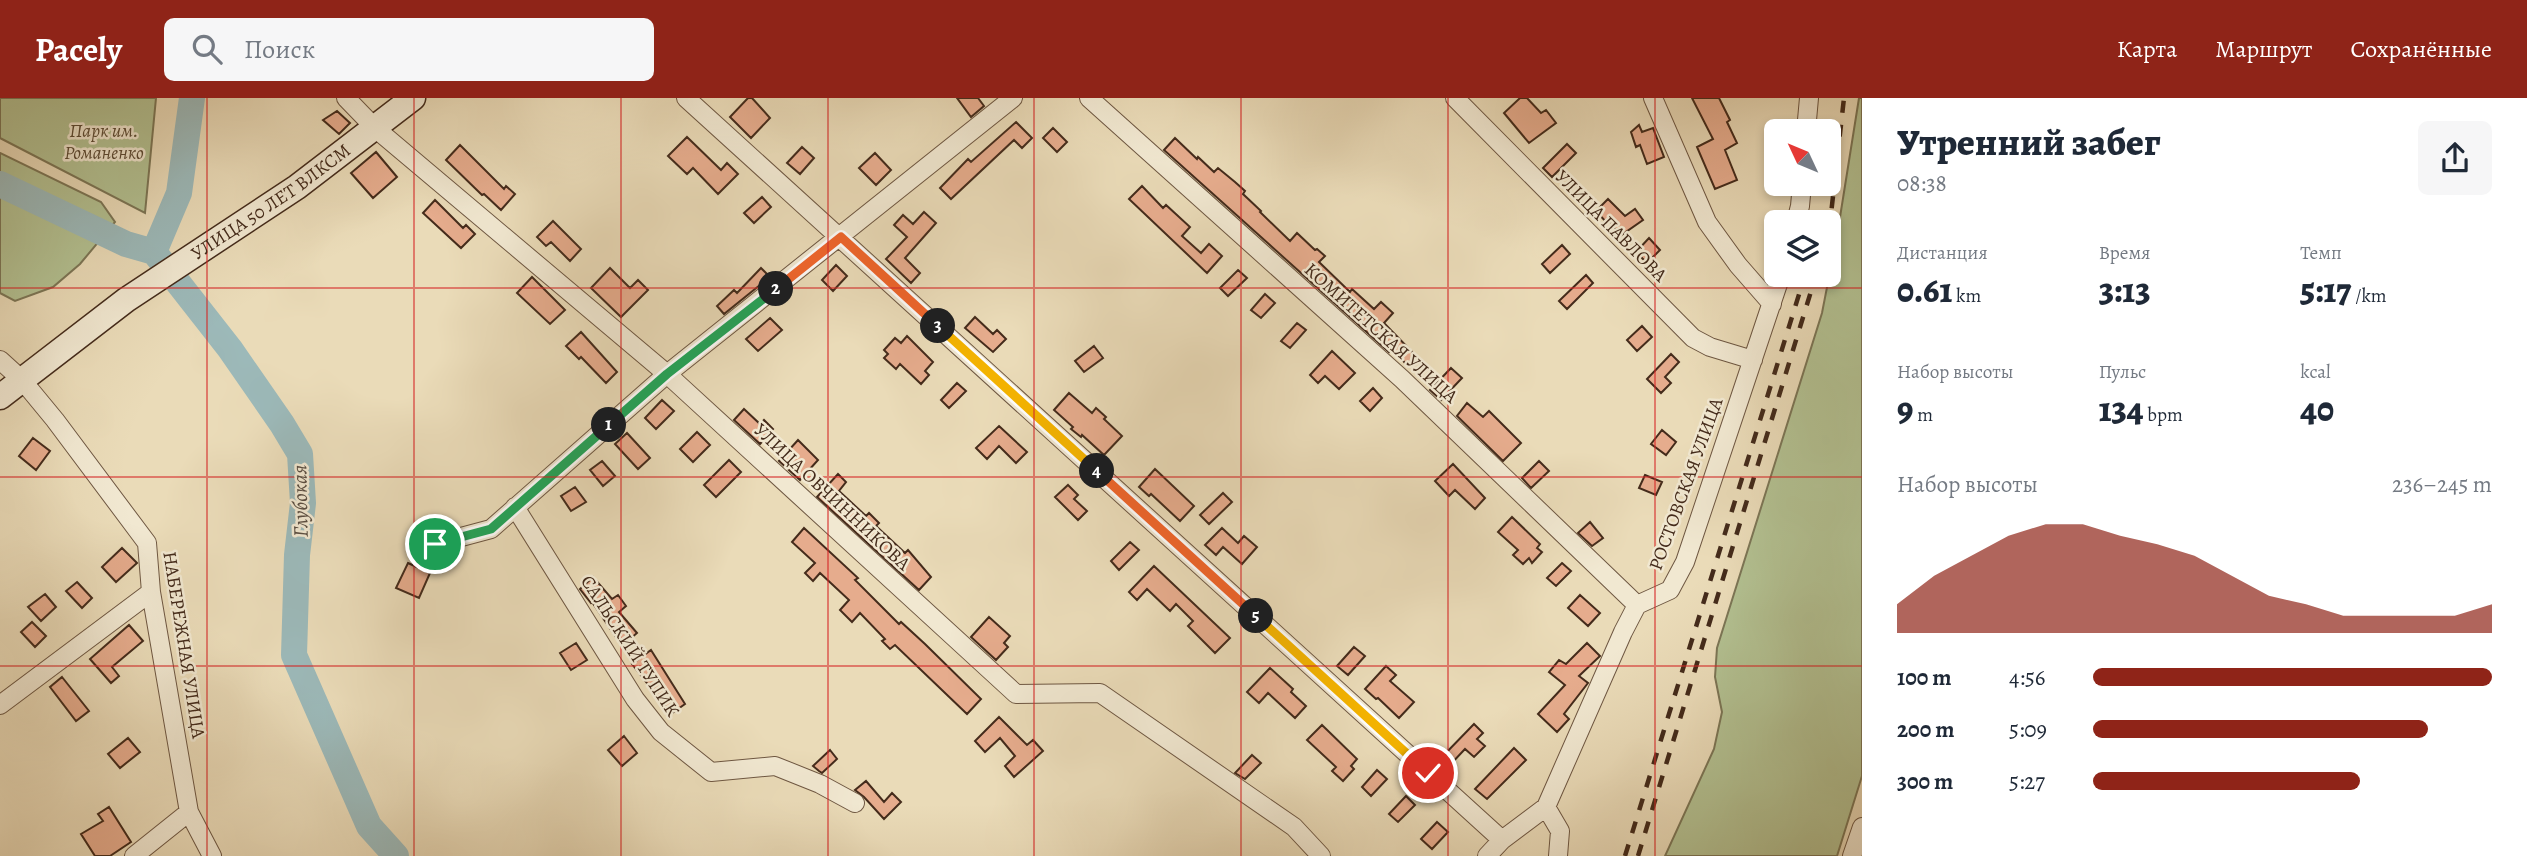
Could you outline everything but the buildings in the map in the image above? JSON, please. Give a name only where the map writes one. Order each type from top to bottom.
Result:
[{"type":"main road","name":"УЛИЦА 50 ЛЕТ ВЛКСМ","points":[[0,397],[126,300],[296,187],[414,98]]},
{"type":"street","name":"УЛИЦА ОВЧИННИКОВА","points":[[346,98],[374,128],[667,374],[1016,694],[1100,693],[1294,827],[1321,856]]},
{"type":"street","points":[[686,98],[1502,840]]},
{"type":"street","points":[[435,544],[491,529],[667,374],[1013,98]]},
{"type":"street","name":"КОМИТЕТСКАЯ УЛИЦА","points":[[1089,98],[1402,379],[1637,605]]},
{"type":"street","name":"УЛИЦА ПАВЛОВА","points":[[1455,98],[1693,338],[1710,347],[1753,360]]},
{"type":"street","points":[[1653,98],[1707,222],[1738,265],[1772,304]]},
{"type":"street","points":[[1807,119],[1809,98]]},
{"type":"street","name":"РОСТОВСКАЯ УЛИЦА","points":[[1637,605],[1670,590],[1685,562],[1777,287]]},
{"type":"street","name":"НАБЕРЕЖНАЯ УЛИЦА","points":[[0,360],[22,380],[55,420],[147,542],[151,592],[189,812],[212,856]]},
{"type":"street","name":"САЛЬСКИЙ ТУПИК","points":[[516,507],[635,699],[660,732],[711,772],[775,766],[820,784],[855,803]]},
{"type":"street","points":[[0,705],[151,592]]},
{"type":"street","points":[[1488,856],[1502,840],[1546,807],[1637,605]]},
{"type":"street","points":[[1546,807],[1560,831],[1558,856]]},
{"type":"street","points":[[134,856],[189,812]]},
{"type":"street","points":[[1852,856],[1862,827]]},
{"type":"green space","name":"Парк им. Романенко","points":[[0,98],[156,98],[145,213],[0,138]]},
{"type":"green space","points":[[1859,98],[1862,98],[1862,776],[1837,856],[1665,856],[1714,749],[1722,712],[1715,677],[1717,648],[1822,313],[1827,287],[1841,287],[1841,211]]},
{"type":"green space","points":[[0,153],[101,202],[115,222],[80,264],[53,287],[15,301],[0,293]]},
{"type":"waterway","points":[[154,252],[179,193],[192,98]]},
{"type":"waterway","name":"Глубокая","points":[[0,184],[126,244],[154,252],[230,349],[300,454],[303,503],[297,555],[294,655],[369,826],[396,856]]},
{"type":"railway","points":[[1831,210],[1844,98]]},
{"type":"railway","points":[[1625,856],[1801,287]]},
{"type":"railway","points":[[1638,856],[1812,287]]},
{"type":"route","points":[[435,544],[491,529],[667,374],[841,237],[1428,773]]}]
